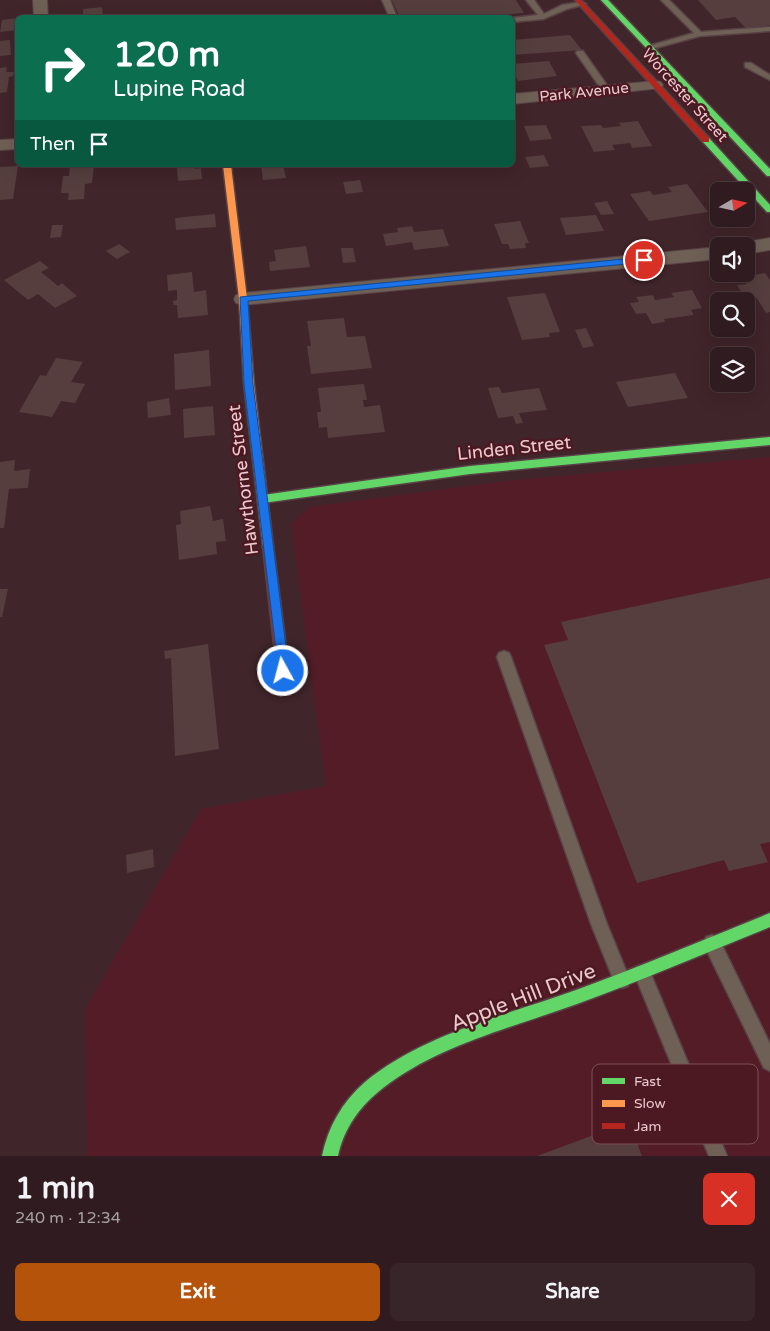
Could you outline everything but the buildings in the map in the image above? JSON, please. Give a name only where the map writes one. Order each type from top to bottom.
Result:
[{"type":"main road","name":"Worcester Street","points":[[604,0],[770,173]]},
{"type":"main road","name":"Worcester Street","points":[[580,2],[770,210]]},
{"type":"main road","name":"Hawthorne Street","points":[[227,167],[243,299],[248,384],[283,671]]},
{"type":"main road","name":"Linden Street","points":[[263,499],[470,470],[770,441]]},
{"type":"main road","name":"Apple Hill Drive","points":[[330,1156],[333,1139],[350,1106],[378,1082],[414,1060],[467,1036],[622,980],[641,970],[770,920]]},
{"type":"street","points":[[40,0],[41,15]]},
{"type":"street","name":"Park Avenue","points":[[515,100],[656,85]]},
{"type":"street","points":[[0,145],[15,144]]},
{"type":"street","points":[[755,246],[770,244]]},
{"type":"street","points":[[243,299],[710,254]]},
{"type":"lane","points":[[386,0],[393,15]]},
{"type":"lane","points":[[530,0],[543,17]]},
{"type":"lane","points":[[665,0],[699,34]]},
{"type":"lane","points":[[515,20],[543,17],[580,2]]},
{"type":"lane","points":[[651,48],[699,34],[770,29]]},
{"type":"lane","points":[[580,53],[607,91]]},
{"type":"lane","points":[[748,65],[770,78]]},
{"type":"lane","points":[[504,657],[599,924],[622,980]]},
{"type":"lane","points":[[712,942],[770,1062]]},
{"type":"lane","points":[[641,970],[680,1064]]},
{"type":"lane","points":[[713,1144],[718,1156]]},
{"type":"shaded area","points":[[770,457],[770,1156],[87,1156],[85,1009],[201,809],[326,786],[291,524],[309,507],[506,481]]},
{"type":"traffic: fast","points":[[604,0],[770,174]]},
{"type":"traffic: fast","points":[[706,140],[770,210]]},
{"type":"traffic: fast","points":[[263,499],[470,470],[770,441]]},
{"type":"traffic: fast","points":[[330,1156],[336,1134],[346,1114],[361,1097],[378,1082],[423,1055],[473,1033],[600,988],[770,920]]},
{"type":"traffic: slow","points":[[227,167],[243,299],[249,384],[268,546]]},
{"type":"traffic: jam","points":[[578,0],[706,140]]},
{"type":"traffic: jam","points":[[268,546],[283,671]]},
{"type":"route","points":[[283,671],[248,384],[243,299],[644,260]]}]
